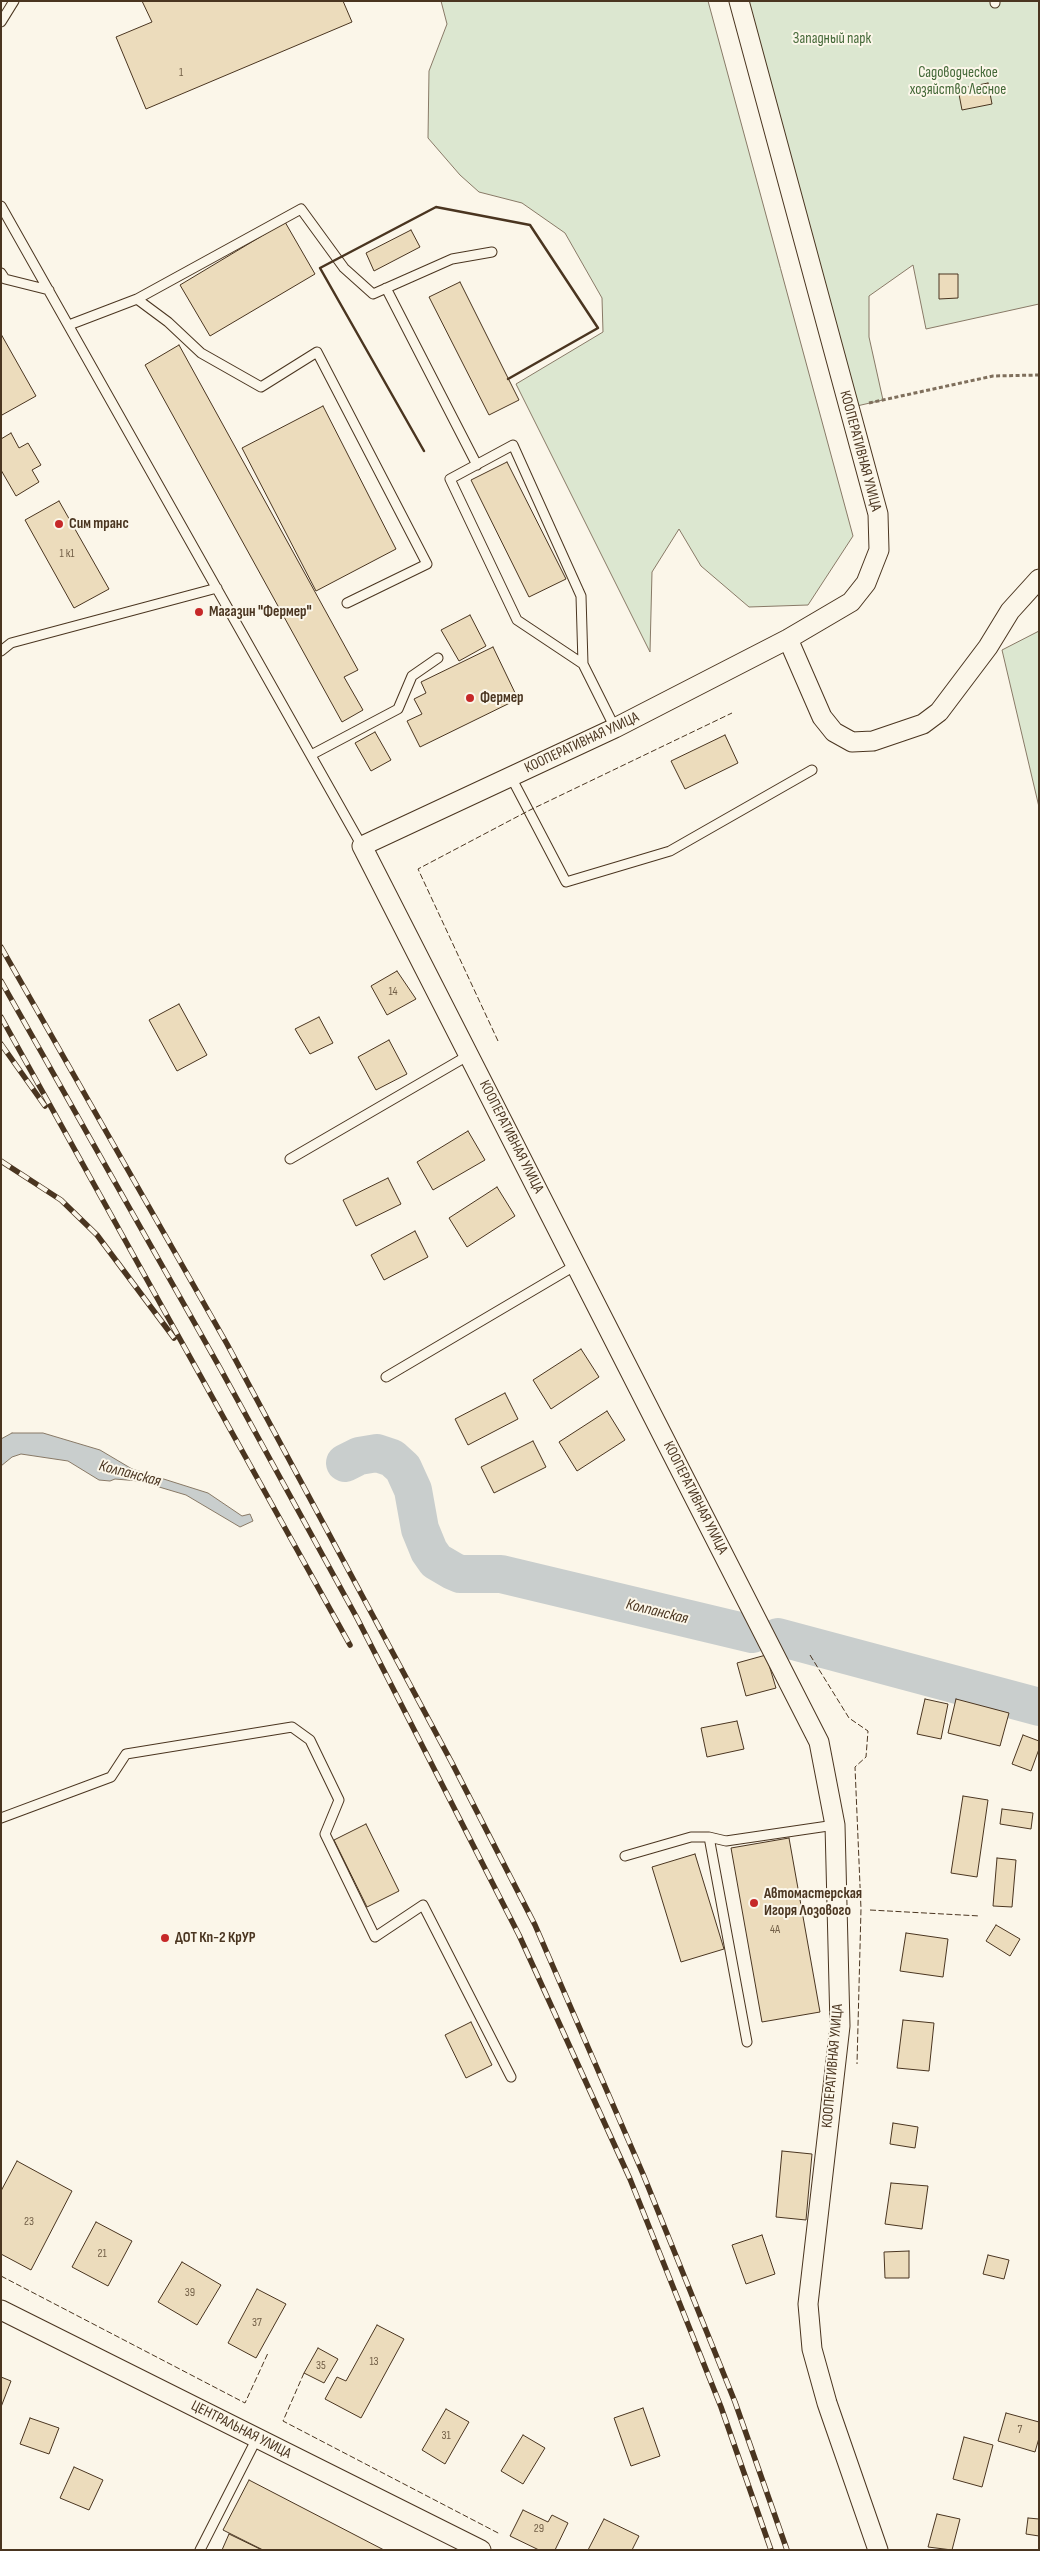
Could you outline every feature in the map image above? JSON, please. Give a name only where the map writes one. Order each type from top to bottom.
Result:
[{"type":"street","name":"КООПЕРАТИВНАЯ УЛИЦА","points":[[739,1],[878,514],[879,550],[866,583],[851,602],[788,639],[615,728],[362,846],[819,1742],[835,1825],[840,2026],[808,2304],[812,2349],[827,2403],[878,2550]]},
{"type":"street","points":[[788,639],[822,717],[834,732],[852,742],[873,741],[923,724],[939,712],[988,647],[1010,611],[1039,579]]},
{"type":"street","name":"ЦЕНТРАЛЬНАЯ УЛИЦА","points":[[1,2310],[482,2550]]},
{"type":"lane","points":[[1,22],[14,1]]},
{"type":"lane","points":[[1,206],[362,846]]},
{"type":"lane","points":[[69,326],[138,299],[301,209],[344,268],[373,294],[452,259],[492,252]]},
{"type":"lane","points":[[1,273],[5,279],[49,290]]},
{"type":"lane","points":[[386,288],[476,465]]},
{"type":"lane","points":[[138,299],[168,322],[201,354],[261,387],[316,352],[427,564],[347,603]]},
{"type":"lane","points":[[583,664],[517,620],[450,479],[513,445],[580,596],[583,664],[615,728]]},
{"type":"lane","points":[[1,651],[11,643],[217,588]]},
{"type":"lane","points":[[311,755],[398,709],[412,676],[438,658]]},
{"type":"lane","points":[[511,777],[566,882],[670,851],[812,770]]},
{"type":"lane","points":[[290,1159],[469,1055]]},
{"type":"lane","points":[[386,1377],[576,1265]]},
{"type":"lane","points":[[1,1818],[111,1777],[126,1754],[292,1727],[310,1740],[339,1800],[325,1834],[375,1936],[423,1905],[511,2077]]},
{"type":"lane","points":[[625,1856],[691,1837],[708,1837],[726,1841],[835,1825]]},
{"type":"lane","points":[[708,1837],[747,2042]]},
{"type":"lane","points":[[200,2550],[257,2438]]},
{"type":"path","points":[[883,400],[993,376],[1039,375]]},
{"type":"green space","points":[[441,1],[708,1],[853,536],[808,605],[749,607],[701,566],[679,529],[652,572],[650,652],[516,384],[603,332],[602,298],[565,233],[522,203],[479,192],[460,175],[428,138],[429,71],[447,24]]},
{"type":"green space","points":[[739,1],[1039,1],[1039,304],[926,329],[913,265],[869,296],[869,337],[883,400],[848,408]]},
{"type":"green space","points":[[1039,631],[1039,807],[1002,650]]},
{"type":"water","points":[[12,1433],[43,1433],[100,1450],[132,1469],[208,1493],[242,1516],[250,1514],[253,1521],[240,1527],[186,1495],[139,1481],[99,1480],[68,1461],[21,1454],[12,1457],[1,1466],[1,1439]]},
{"type":"building","points":[[142,1],[343,1],[352,22],[146,109],[116,37],[152,22]]},
{"type":"building","points":[[988,83],[992,104],[962,110],[958,89]]},
{"type":"building","points":[[285,222],[315,274],[210,336],[180,285]]},
{"type":"building","points":[[411,230],[420,247],[374,271],[366,253]]},
{"type":"building","points":[[939,274],[958,274],[958,298],[939,299]]},
{"type":"building","points":[[460,282],[519,400],[489,415],[429,297]]},
{"type":"building","points":[[1,334],[36,396],[2,415],[1,413]]},
{"type":"building","points":[[179,345],[358,670],[344,677],[363,710],[342,722],[145,365]]},
{"type":"building","points":[[323,406],[396,549],[316,591],[242,448]]},
{"type":"building","points":[[11,433],[19,448],[28,443],[41,465],[32,470],[39,482],[16,496],[1,470],[1,439]]},
{"type":"building","points":[[507,462],[566,579],[529,597],[471,480]]},
{"type":"building","points":[[59,501],[109,589],[74,608],[25,520]]},
{"type":"building","points":[[470,615],[486,646],[459,661],[441,630]]},
{"type":"building","points":[[493,647],[518,699],[420,747],[407,721],[422,714],[414,699],[426,693],[421,682]]},
{"type":"building","points":[[375,732],[391,760],[371,771],[355,743]]},
{"type":"building","points":[[725,735],[738,763],[685,789],[671,761]]},
{"type":"building","points":[[397,971],[416,999],[387,1015],[371,986]]},
{"type":"building","points":[[179,1004],[207,1055],[177,1071],[149,1020]]},
{"type":"building","points":[[319,1017],[333,1043],[310,1054],[295,1029]]},
{"type":"building","points":[[389,1040],[407,1074],[376,1090],[358,1057]]},
{"type":"building","points":[[468,1131],[485,1160],[433,1190],[417,1162]]},
{"type":"building","points":[[388,1178],[401,1204],[356,1226],[343,1200]]},
{"type":"building","points":[[497,1187],[515,1216],[467,1247],[449,1218]]},
{"type":"building","points":[[415,1231],[428,1257],[384,1280],[371,1255]]},
{"type":"building","points":[[581,1349],[599,1377],[551,1409],[533,1380]]},
{"type":"building","points":[[505,1393],[518,1419],[468,1445],[455,1419]]},
{"type":"building","points":[[607,1411],[625,1440],[577,1471],[559,1442]]},
{"type":"building","points":[[533,1441],[546,1467],[494,1493],[481,1467]]},
{"type":"building","points":[[766,1655],[776,1688],[746,1696],[737,1663]]},
{"type":"building","points":[[925,1699],[948,1704],[941,1739],[917,1734]]},
{"type":"building","points":[[956,1699],[1009,1713],[1000,1746],[948,1733]]},
{"type":"building","points":[[737,1721],[744,1749],[707,1757],[701,1728]]},
{"type":"building","points":[[1023,1735],[1039,1741],[1039,1749],[1031,1771],[1012,1764]]},
{"type":"building","points":[[963,1796],[988,1800],[977,1877],[951,1873]]},
{"type":"building","points":[[1002,1809],[1033,1813],[1031,1829],[1000,1824]]},
{"type":"building","points":[[366,1824],[399,1891],[367,1907],[334,1840]]},
{"type":"building","points":[[789,1838],[820,2012],[762,2022],[731,1848]]},
{"type":"building","points":[[695,1854],[724,1949],[681,1962],[652,1867]]},
{"type":"building","points":[[997,1858],[1016,1860],[1012,1907],[993,1906]]},
{"type":"building","points":[[996,1925],[1020,1939],[1010,1956],[986,1941]]},
{"type":"building","points":[[906,1933],[948,1939],[943,1977],[900,1971]]},
{"type":"building","points":[[903,2020],[934,2023],[929,2071],[897,2068]]},
{"type":"building","points":[[471,2022],[492,2065],[466,2078],[445,2035]]},
{"type":"building","points":[[893,2123],[918,2127],[915,2148],[890,2144]]},
{"type":"building","points":[[782,2151],[812,2154],[806,2220],[776,2217]]},
{"type":"building","points":[[17,2161],[72,2191],[31,2270],[1,2254],[1,2191]]},
{"type":"building","points":[[891,2183],[928,2186],[922,2229],[885,2224]]},
{"type":"building","points":[[96,2222],[132,2241],[108,2286],[72,2267]]},
{"type":"building","points":[[762,2235],[775,2274],[746,2284],[732,2245]]},
{"type":"building","points":[[909,2251],[909,2278],[885,2278],[884,2252]]},
{"type":"building","points":[[988,2255],[1009,2260],[1004,2279],[983,2274]]},
{"type":"building","points":[[182,2262],[221,2285],[197,2325],[158,2302]]},
{"type":"building","points":[[257,2289],[286,2304],[256,2358],[228,2343]]},
{"type":"building","points":[[377,2325],[404,2339],[361,2418],[325,2399],[337,2377],[346,2381]]},
{"type":"building","points":[[318,2348],[338,2359],[324,2383],[304,2373]]},
{"type":"building","points":[[1,2377],[11,2381],[1,2407]]},
{"type":"building","points":[[643,2408],[660,2456],[631,2466],[614,2418]]},
{"type":"building","points":[[446,2409],[469,2422],[445,2464],[422,2450]]},
{"type":"building","points":[[1006,2413],[1039,2422],[1039,2438],[1035,2452],[998,2441]]},
{"type":"building","points":[[30,2418],[59,2428],[49,2454],[20,2444]]},
{"type":"building","points":[[523,2435],[545,2448],[523,2484],[501,2471]]},
{"type":"building","points":[[964,2437],[993,2445],[982,2487],[953,2479]]},
{"type":"building","points":[[74,2467],[103,2480],[89,2510],[60,2498]]},
{"type":"building","points":[[249,2480],[384,2550],[263,2550],[223,2530]]},
{"type":"building","points":[[523,2510],[548,2522],[552,2515],[568,2523],[555,2550],[539,2550],[510,2536]]},
{"type":"building","points":[[937,2514],[960,2519],[952,2550],[928,2547]]},
{"type":"building","points":[[1028,2518],[1039,2519],[1039,2536],[1026,2534]]},
{"type":"building","points":[[604,2519],[639,2536],[632,2550],[588,2550]]},
{"type":"building","points":[[229,2534],[262,2550],[222,2550]]},
{"type":"waterway","name":"Колпанская","points":[[345,1463],[359,1456],[377,1453],[392,1458],[403,1468],[413,1490],[420,1529],[429,1551],[436,1561],[460,1574],[501,1574],[752,1634]]},
{"type":"waterway","name":"Колпанская","points":[[752,1634],[778,1637]]},
{"type":"waterway","name":"Колпанская","points":[[778,1637],[1039,1707]]},
{"type":"railway","points":[[1,947],[227,1344],[452,1763],[535,1925],[643,2174],[735,2402],[787,2550]]},
{"type":"railway","points":[[1,981],[220,1368],[357,1618],[519,1935],[630,2179],[721,2407],[771,2550]]},
{"type":"railway","points":[[1,1017],[350,1645]]},
{"type":"railway","points":[[1,1044],[45,1106]]},
{"type":"railway","points":[[1,1161],[61,1200],[97,1235],[174,1338]]},
{"type":"fence","points":[[498,1041],[418,869],[528,811],[732,713]]},
{"type":"fence","points":[[810,1655],[849,1718],[868,1731],[866,1757],[855,1767],[861,1909],[857,2064]]},
{"type":"fence","points":[[870,1910],[980,1916]]},
{"type":"fence","points":[[1,2276],[245,2403],[268,2353]]},
{"type":"fence","points":[[304,2373],[283,2421],[500,2534]]},
{"type":"wall","points":[[424,451],[320,268],[436,207],[530,225],[598,328],[508,379]]},
{"type":"place","name":"Сим транс","points":[[59,524]]},
{"type":"place","name":"Магазин \"Фермер\"","points":[[199,612]]},
{"type":"place","name":"Фермер","points":[[470,698]]},
{"type":"place","name":"Автомастерская Игоря Лозового","points":[[754,1903]]},
{"type":"place","name":"ДОТ Кп-2 КрУР","points":[[165,1938]]},
{"type":"park label","name":"Западный парк","points":[[832,39]]},
{"type":"park label","name":"Садоводческое хозяйство Лесное","points":[[958,82]]}]
